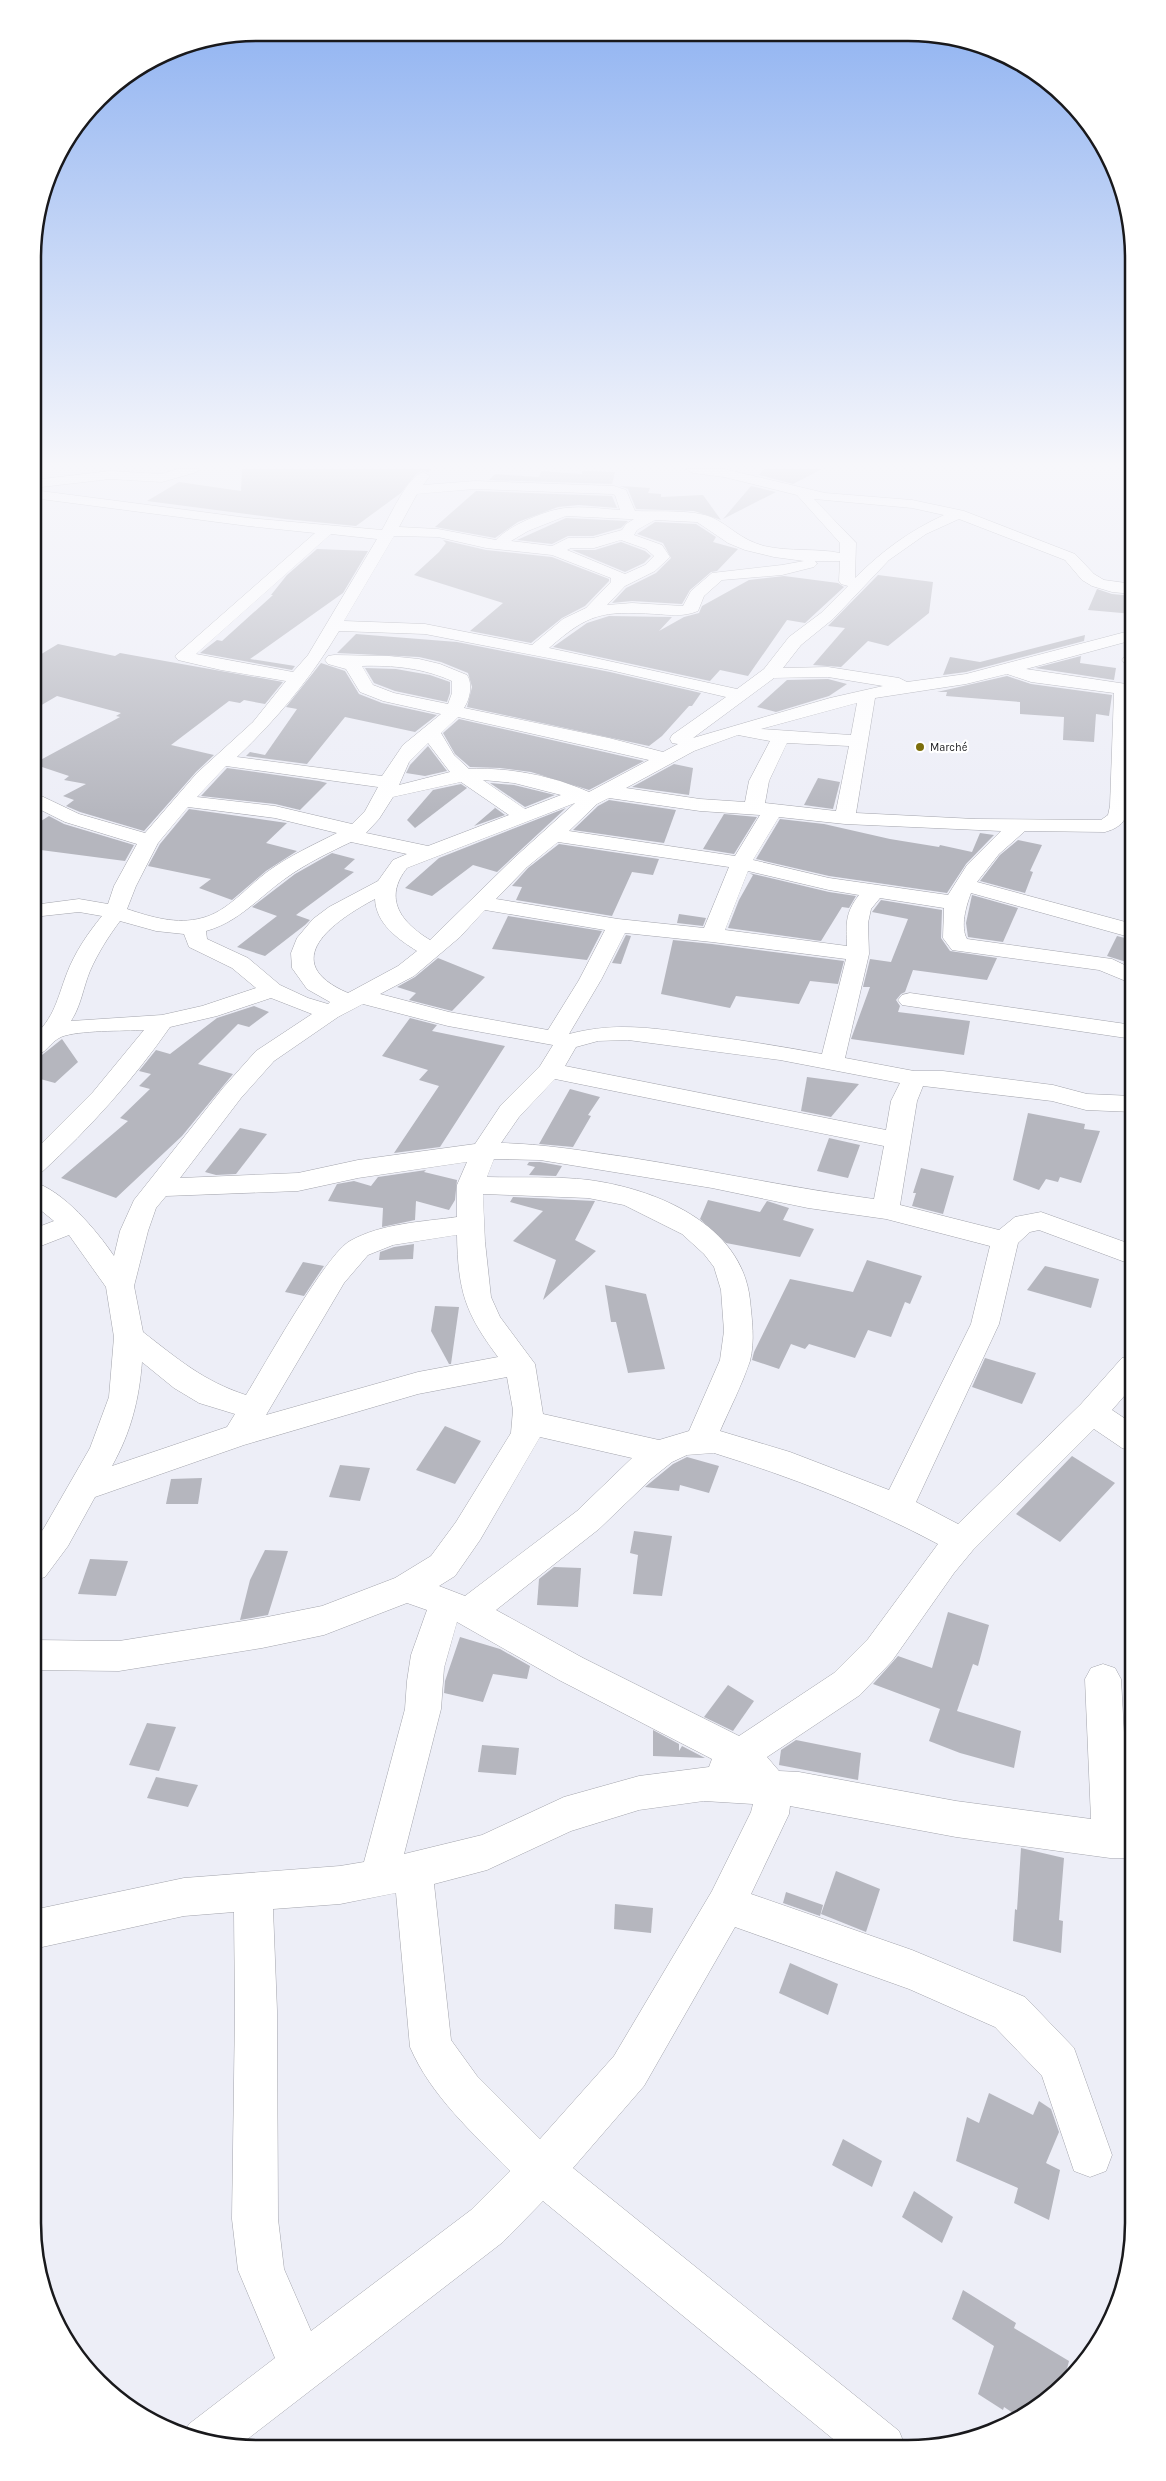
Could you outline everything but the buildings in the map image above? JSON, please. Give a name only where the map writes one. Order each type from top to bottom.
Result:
[{"type":"street","points":[[265,585],[184,656],[213,664],[297,678]]},
{"type":"street","points":[[41,1042],[53,1031],[66,1011],[79,971],[96,938],[115,913],[125,886],[149,841],[221,760],[279,704],[297,678],[315,657],[357,585]]},
{"type":"street","points":[[536,650],[569,622],[592,611],[617,585]]},
{"type":"street","points":[[592,611],[632,608],[685,611],[692,608],[698,594],[708,585]]},
{"type":"street","points":[[837,606],[845,585]]},
{"type":"street","points":[[660,757],[738,694],[770,673],[795,641],[837,606],[857,585]]},
{"type":"street","points":[[1104,585],[1125,588]]},
{"type":"street","points":[[332,626],[425,629],[536,650],[738,694]]},
{"type":"street","points":[[431,950],[398,927],[388,910],[384,891],[385,886],[389,875],[400,864],[523,816],[590,795],[660,757],[710,737],[867,695],[913,686],[966,679],[1125,637]]},
{"type":"street","points":[[41,910],[73,905],[172,927],[194,927],[226,916],[254,892],[298,860],[352,833],[368,821],[388,788],[394,771],[402,757],[418,741],[454,713],[462,689],[460,679],[448,672],[401,662],[344,661],[315,657]]},
{"type":"street","points":[[344,661],[356,667],[366,688],[377,694],[454,713],[660,757]]},
{"type":"street","points":[[1009,669],[1031,676],[1125,689]]},
{"type":"street","points":[[770,673],[840,673],[913,686]]},
{"type":"street","points":[[845,818],[867,695]]},
{"type":"street","points":[[733,730],[781,737],[859,741]]},
{"type":"street","points":[[430,732],[442,751],[465,776],[523,816]]},
{"type":"street","points":[[1105,826],[1117,818],[1120,806],[1125,733]]},
{"type":"street","points":[[712,935],[763,809],[759,781],[781,737]]},
{"type":"street","points":[[221,760],[388,788],[488,774],[509,776],[590,795],[763,809],[845,818],[1021,826],[1105,826],[1125,830]]},
{"type":"street","points":[[120,1286],[134,1231],[144,1206],[232,1093],[265,1056],[346,1003],[406,970],[431,950],[520,862],[554,835],[590,795]]},
{"type":"street","points":[[184,801],[275,812],[427,852]]},
{"type":"street","points":[[41,802],[72,818],[149,841]]},
{"type":"street","points":[[1021,826],[994,846],[960,894],[954,938],[960,945],[1104,964],[1125,973]]},
{"type":"street","points":[[554,835],[741,864],[830,884],[874,891],[960,894],[1055,908],[1125,929]]},
{"type":"street","points":[[346,1003],[316,985],[306,974],[300,960],[301,949],[315,931],[334,914],[357,898],[385,886]]},
{"type":"street","points":[[832,1063],[858,954],[857,923],[860,908],[874,891]]},
{"type":"street","points":[[480,903],[618,926],[712,935],[858,954]]},
{"type":"street","points":[[41,1655],[119,1656],[262,1633],[324,1620],[407,1588],[443,1566],[468,1532],[526,1434],[528,1410],[520,1364],[487,1321],[477,1297],[470,1224],[470,1185],[490,1139],[510,1111],[550,1070],[561,1040],[618,926]]},
{"type":"street","points":[[194,927],[197,942],[240,963],[272,990],[300,1003],[346,1003],[448,1019],[561,1040],[597,1034],[628,1033],[780,1053],[914,1078],[943,1079],[1043,1092],[1086,1102],[1125,1104]]},
{"type":"street","points":[[53,1031],[95,1025],[162,1022],[208,1011],[272,990]]},
{"type":"street","points":[[910,1000],[1125,1031]]},
{"type":"street","points":[[41,1159],[75,1129],[108,1094],[145,1048],[162,1022]]},
{"type":"street","points":[[550,1070],[899,1141]]},
{"type":"street","points":[[886,1210],[899,1141],[904,1101],[914,1078]]},
{"type":"street","points":[[160,1187],[298,1182],[358,1169],[485,1151],[540,1152],[712,1179],[808,1199],[886,1210],[1005,1241]]},
{"type":"street","points":[[470,1185],[588,1189],[631,1197],[692,1227],[714,1247],[727,1265],[735,1290],[739,1331],[735,1360],[700,1442]]},
{"type":"street","points":[[41,1197],[74,1223],[88,1239],[120,1286],[129,1337],[124,1397],[105,1450],[56,1538],[41,1557]]},
{"type":"street","points":[[897,1507],[985,1324],[1005,1241],[1015,1228],[1027,1221],[1041,1221],[1125,1252]]},
{"type":"street","points":[[41,1237],[74,1223]]},
{"type":"street","points":[[238,1435],[334,1276],[358,1248],[389,1236],[470,1224]]},
{"type":"street","points":[[129,1337],[185,1380],[210,1395],[254,1409]]},
{"type":"street","points":[[84,1488],[238,1435],[418,1383],[520,1364]]},
{"type":"street","points":[[704,1784],[765,1737],[847,1684],[880,1650],[942,1563],[961,1541],[1092,1412],[1125,1375]]},
{"type":"street","points":[[1092,1412],[1125,1435]]},
{"type":"street","points":[[527,1422],[661,1453]]},
{"type":"street","points":[[872,2440],[541,2171],[462,2091],[430,2046],[396,1874],[423,1709],[423,1681],[428,1656],[458,1608],[588,1520],[641,1469],[661,1453],[683,1443],[714,1441],[744,1449],[897,1507],[961,1541]]},
{"type":"street","points":[[214,2435],[302,2366],[487,2226],[541,2171],[629,2071],[726,1905],[770,1814],[772,1801],[770,1788],[741,1755],[596,1682],[458,1608],[407,1588]]},
{"type":"street","points":[[41,1927],[184,1897],[340,1885],[396,1874],[487,1852],[564,1815],[639,1793],[704,1784],[798,1789],[956,1819],[1122,1840],[1109,1776],[1103,1679]]},
{"type":"street","points":[[253,1892],[256,2010],[255,2218],[261,2270],[302,2366]]},
{"type":"street","points":[[726,1905],[912,1970],[1010,2012],[1059,2063],[1090,2156]]},
{"type":"place","name":"Marché","points":[[920,747]]}]
